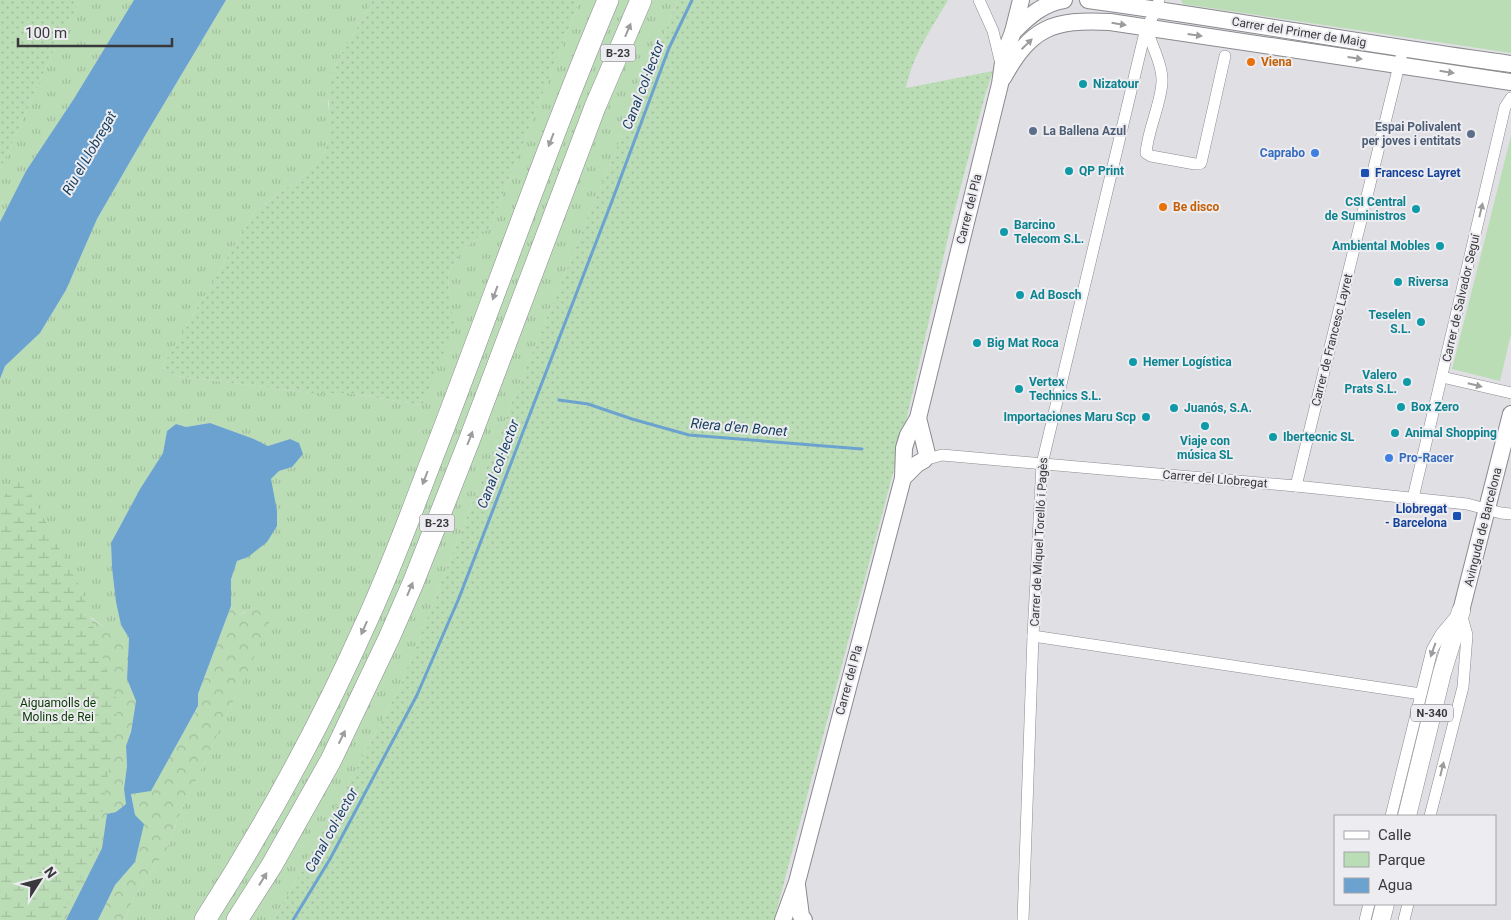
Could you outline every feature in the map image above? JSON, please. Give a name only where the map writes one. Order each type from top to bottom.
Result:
[{"type":"highway","name":"B-23","points":[[205,920],[232,878],[302,754],[339,682],[365,625],[441,437],[553,136],[608,0]]},
{"type":"highway","name":"B-23","points":[[237,920],[272,865],[331,760],[390,638],[469,441],[595,107],[641,0]]},
{"type":"main road","name":"Avinguda de Barcelona","points":[[1407,815],[1435,671],[1461,611]]},
{"type":"main road","points":[[1381,920],[1385,905]]},
{"type":"street","points":[[979,0],[993,30],[1001,77]]},
{"type":"street","name":"Carrer del Pla","points":[[797,919],[786,908],[797,882],[903,478],[915,454],[918,418],[1001,77],[1004,55],[1013,32],[1020,0]]},
{"type":"street","name":"Carrer del Primer de Maig","points":[[1013,32],[1034,12],[1059,0],[1091,21]]},
{"type":"street","name":"Carrer del Primer de Maig","points":[[1088,0],[1158,5],[1511,82]]},
{"type":"street","name":"Carrer de Miquel Torelló i Pagès","points":[[1023,920],[1033,636],[1042,464],[1146,28],[1158,5]]},
{"type":"street","name":"Carrer del Primer de Maig","points":[[1001,77],[1033,38],[1054,26],[1071,22],[1091,21],[1401,57],[1511,64]]},
{"type":"street","points":[[1146,28],[1159,63],[1162,82],[1147,144],[1146,153],[1151,156],[1195,164],[1200,163],[1225,56]]},
{"type":"street","name":"Carrer de Francesc Layret","points":[[1296,486],[1401,57]]},
{"type":"street","name":"Carrer de Salvador Seguí","points":[[1413,498],[1505,107],[1511,98]]},
{"type":"street","points":[[1442,377],[1511,393]]},
{"type":"street","name":"Avinguda de Barcelona","points":[[1430,815],[1463,687],[1467,635],[1461,611],[1511,414]]},
{"type":"street","name":"Carrer del Llobregat","points":[[915,454],[933,448],[942,455],[1413,498],[1467,504],[1511,514]]},
{"type":"street","points":[[1033,636],[1421,694]]},
{"type":"street","name":"Avinguda de Barcelona","points":[[1391,815],[1421,694],[1435,671],[1455,676],[1458,679],[1459,703]]},
{"type":"street","points":[[1365,920],[1369,905]]},
{"type":"street","points":[[1404,920],[1408,905]]},
{"type":"green space","points":[[0,0],[81,0],[57,43],[0,170]]},
{"type":"green space","points":[[81,0],[134,0],[75,97],[26,171],[0,222],[0,170],[57,43]]},
{"type":"green space","points":[[226,0],[373,0],[333,73],[328,104],[330,119],[329,137],[325,152],[304,176],[255,211],[162,367],[177,376],[312,393],[348,393],[422,405],[449,297],[448,277],[451,267],[464,249],[490,227],[580,0],[678,0],[519,385],[400,687],[301,872],[273,920],[125,920],[134,896],[167,849],[177,820],[244,678],[246,611],[240,615],[231,606],[230,579],[237,561],[248,557],[271,479],[279,471],[292,467],[290,439],[268,446],[210,423],[186,427],[176,424],[167,431],[163,453],[140,489],[111,543],[116,602],[121,625],[108,628],[91,617],[0,867],[0,379],[5,366],[40,333],[66,290],[97,219]]},
{"type":"green space","points":[[373,0],[580,0],[490,227],[464,249],[451,267],[448,277],[449,297],[455,327],[422,405],[348,393],[312,393],[177,376],[162,367],[255,211],[304,176],[325,152],[329,137],[329,88],[333,73]]},
{"type":"green space","points":[[678,0],[948,0],[918,53],[906,88],[993,71],[952,220],[901,443],[774,920],[273,920],[301,872],[400,687],[519,385]]},
{"type":"green space","points":[[1181,0],[1511,0],[1511,53],[1183,4]]},
{"type":"green space","points":[[1511,136],[1511,334],[1500,381],[1452,369]]},
{"type":"green space","name":"Aiguamolls de Molins de Rei","points":[[20,473],[82,591],[118,706],[98,844],[60,920],[0,920],[0,503]]},
{"type":"green space","points":[[231,606],[240,615],[253,609],[261,609],[268,617],[268,628],[177,820],[167,849],[134,896],[125,920],[98,920],[115,885],[135,862],[135,815],[131,794],[184,731],[198,707],[198,694]]},
{"type":"green space","points":[[82,615],[105,627],[121,625],[129,638],[127,679],[136,701],[131,732],[126,746],[127,766],[124,789],[126,804],[116,812],[107,814],[102,848],[66,920],[0,920],[0,867]]},
{"type":"water","name":"Riu el Llobregat","points":[[134,0],[226,0],[97,219],[66,290],[40,333],[5,366],[0,379],[0,222],[26,171],[75,97]]},
{"type":"water","points":[[210,423],[268,446],[290,439],[299,443],[303,454],[292,467],[279,471],[271,479],[277,511],[277,526],[267,542],[248,557],[237,561],[231,579],[231,606],[198,694],[198,706],[151,791],[131,794],[135,815],[144,824],[135,862],[115,885],[98,920],[66,920],[102,848],[107,814],[116,812],[126,804],[124,789],[127,766],[126,746],[131,732],[136,701],[127,679],[129,638],[121,625],[116,602],[111,543],[140,489],[163,453],[167,431],[176,424],[186,427]]},
{"type":"waterway","name":"Canal col·lector","points":[[293,920],[330,859],[417,695],[459,598],[669,48],[692,0]]},
{"type":"waterway","name":"Riera d'en Bonet","points":[[559,400],[588,404],[689,435],[862,449]]},
{"type":"place","name":"Viena","points":[[1251,62]]},
{"type":"place","name":"Nizatour","points":[[1083,84]]},
{"type":"place","name":"La Ballena Azul","points":[[1033,131]]},
{"type":"place","name":"Espai Polivalent per joves i entitats","points":[[1471,134]]},
{"type":"place","name":"Caprabo","points":[[1315,153]]},
{"type":"place","name":"QP Print","points":[[1069,171]]},
{"type":"place","name":"Francesc Layret","points":[[1365,173]]},
{"type":"place","name":"Be disco","points":[[1163,207]]},
{"type":"place","name":"CSI Central de Suministros","points":[[1416,209]]},
{"type":"place","name":"Barcino Telecom S.L.","points":[[1004,232]]},
{"type":"place","name":"Ambiental Mobles","points":[[1440,246]]},
{"type":"place","name":"Riversa","points":[[1398,282]]},
{"type":"place","name":"Ad Bosch","points":[[1020,295]]},
{"type":"place","name":"Teselen S.L.","points":[[1421,322]]},
{"type":"place","name":"Big Mat Roca","points":[[977,343]]},
{"type":"place","name":"Hemer Logística","points":[[1133,362]]},
{"type":"place","name":"Valero Prats S.L.","points":[[1407,382]]},
{"type":"place","name":"Vertex Technics S.L.","points":[[1019,389]]},
{"type":"place","name":"Box Zero","points":[[1401,407]]},
{"type":"place","name":"Juanós, S.A.","points":[[1174,408]]},
{"type":"place","name":"Importaciones Maru Scp","points":[[1146,417]]},
{"type":"place","name":"Viaje con música SL","points":[[1205,426]]},
{"type":"place","name":"Animal Shopping","points":[[1395,433]]},
{"type":"place","name":"Ibertecnic SL","points":[[1273,437]]},
{"type":"place","name":"Pro-Racer","points":[[1389,458]]},
{"type":"place","name":"Llobregat - Barcelona","points":[[1457,516]]}]
